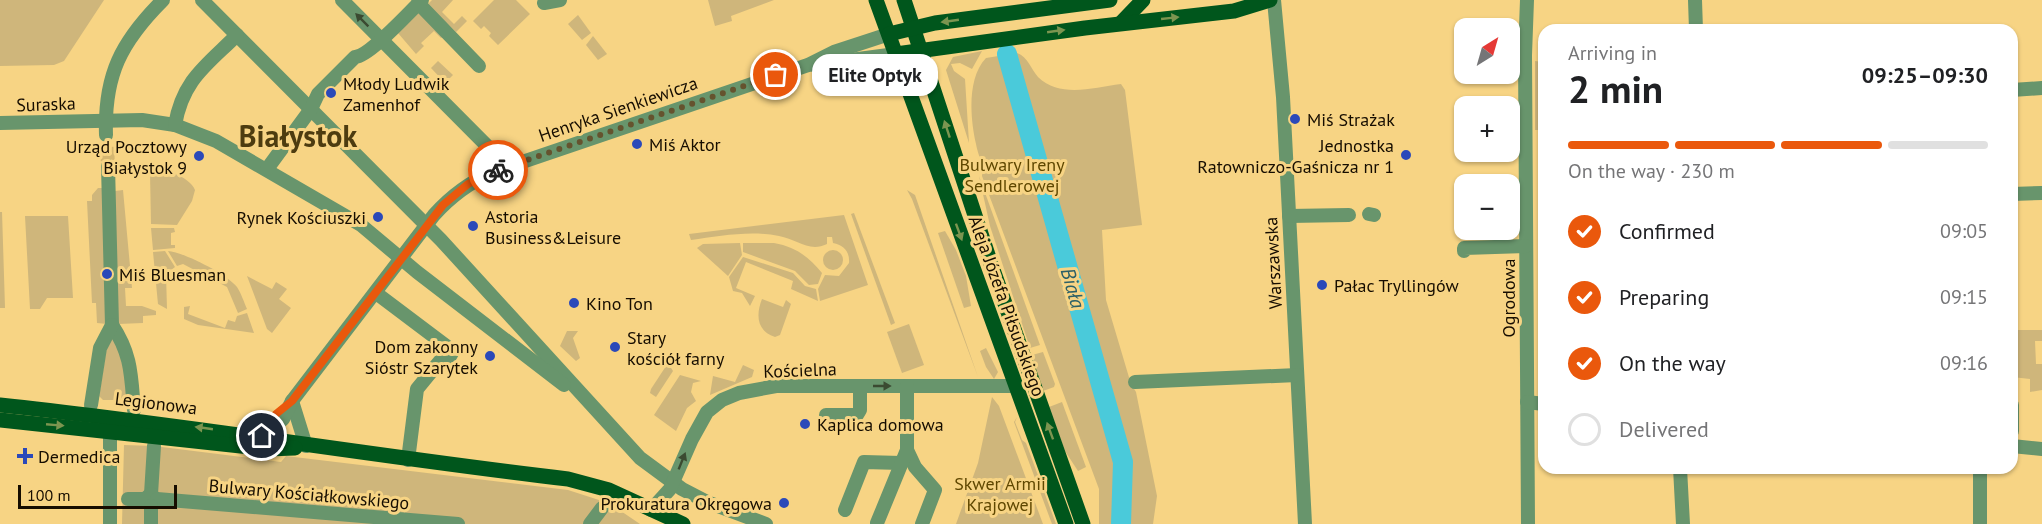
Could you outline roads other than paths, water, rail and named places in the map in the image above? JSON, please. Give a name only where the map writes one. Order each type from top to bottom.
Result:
[{"type":"main road","name":"Aleja Józefa Piłsudskiego","points":[[876,0],[1066,524]]},
{"type":"main road","name":"Aleja Józefa Piłsudskiego","points":[[904,0],[991,264],[1083,524]]},
{"type":"main road","name":"Henryka Sienkiewicza","points":[[889,34],[987,15],[1110,0]]},
{"type":"main road","points":[[1121,23],[1143,0]]},
{"type":"main road","name":"Henryka Sienkiewicza","points":[[896,54],[1121,23],[1234,11],[1272,0]]},
{"type":"main road","name":"Legionowa","points":[[0,405],[257,442],[283,450],[306,446],[568,479],[609,489],[683,524]]},
{"type":"main road","name":"Legionowa","points":[[0,420],[257,442]]},
{"type":"main road","points":[[651,510],[663,524]]},
{"type":"street","points":[[106,140],[100,120],[110,78],[130,36],[163,0]]},
{"type":"street","points":[[202,0],[426,225],[640,458],[673,484],[707,502],[766,524]]},
{"type":"street","points":[[342,0],[508,167]]},
{"type":"street","points":[[544,3],[560,0]]},
{"type":"street","name":"Warszawska","points":[[1272,0],[1281,72],[1305,524]]},
{"type":"street","name":"Ogrodowa","points":[[1527,0],[1525,51],[1528,524]]},
{"type":"street","points":[[1695,0],[1696,24]]},
{"type":"street","points":[[267,169],[311,109],[318,93],[355,57],[362,57],[417,2],[479,66]]},
{"type":"street","name":"Henryka Sienkiewicza","points":[[257,442],[276,414],[292,401],[426,225],[443,205],[462,189],[486,175],[508,167],[808,65],[834,52],[889,34]]},
{"type":"street","points":[[175,125],[177,112],[193,78],[237,35]]},
{"type":"street","name":"Henryka Sienkiewicza","points":[[808,65],[896,54]]},
{"type":"street","points":[[2018,90],[2042,88]]},
{"type":"street","points":[[100,120],[142,120],[175,125],[216,141],[267,169],[361,225],[593,407]]},
{"type":"street","name":"Suraska","points":[[0,123],[100,120]]},
{"type":"street","points":[[92,405],[100,348],[112,325],[108,166]]},
{"type":"street","points":[[2018,194],[2042,193]]},
{"type":"street","points":[[1289,216],[1349,215]]},
{"type":"street","points":[[1464,251],[1464,248],[1526,246]]},
{"type":"street","points":[[376,293],[453,351],[449,357],[440,361],[417,389],[408,460]]},
{"type":"street","points":[[112,325],[123,342],[130,361],[134,411]]},
{"type":"street","points":[[1135,382],[1297,375]]},
{"type":"street","name":"Kościelna","points":[[651,510],[673,484],[703,418],[722,400],[746,391],[776,386],[1015,386]]},
{"type":"street","points":[[826,415],[856,415],[860,410],[860,386]]},
{"type":"street","points":[[877,523],[907,450],[907,386]]},
{"type":"street","points":[[292,401],[306,446]]},
{"type":"street","points":[[1527,402],[1538,403]]},
{"type":"street","points":[[110,430],[110,524]]},
{"type":"street","points":[[151,524],[154,446]]},
{"type":"street","points":[[2018,447],[2042,449]]},
{"type":"street","points":[[907,450],[915,467],[935,490],[922,524]]},
{"type":"street","points":[[845,510],[864,462],[901,463]]},
{"type":"street","points":[[1680,474],[1683,524]]},
{"type":"street","points":[[1980,474],[1980,524]]},
{"type":"street","name":"Bulwary Kościałkowskiego","points":[[128,499],[458,524]]},
{"type":"street","points":[[590,524],[602,508]]},
{"type":"waterway","name":"Biała","points":[[1007,54],[1123,462],[1121,524]]},
{"type":"tunnel","points":[[107,147],[108,166]]},
{"type":"place","name":"Elite Optyk","points":[[776,75]]},
{"type":"place","name":"Młody Ludwik Zamenhof","points":[[331,93]]},
{"type":"place","name":"Miś Strażak","points":[[1295,119]]},
{"type":"place","name":"Miś Aktor","points":[[637,144]]},
{"type":"place","name":"Jednostka Ratowniczo-Gaśnicza nr 1","points":[[1406,155]]},
{"type":"place","name":"Urząd Pocztowy Białystok 9","points":[[199,156]]},
{"type":"place","name":"Rynek Kościuszki","points":[[378,217]]},
{"type":"place","name":"Astoria Business&Leisure","points":[[473,226]]},
{"type":"place","name":"Miś Bluesman","points":[[107,274]]},
{"type":"place","name":"Pałac Tryllingów","points":[[1322,285]]},
{"type":"place","name":"Kino Ton","points":[[574,303]]},
{"type":"place","name":"Stary kościół farny","points":[[615,347]]},
{"type":"place","name":"Dom zakonny Sióstr Szarytek","points":[[490,356]]},
{"type":"place","name":"Kaplica domowa","points":[[805,424]]},
{"type":"place","name":"Dermedica","points":[[25,456]]},
{"type":"place","name":"Prokuratura Okręgowa","points":[[784,503]]},
{"type":"district","name":"Białystok","points":[[298,135]]},
{"type":"park label","name":"Bulwary Ireny Sendlerowej","points":[[1012,174]]},
{"type":"park label","name":"Skwer Armii Krajowej","points":[[1000,493]]}]
